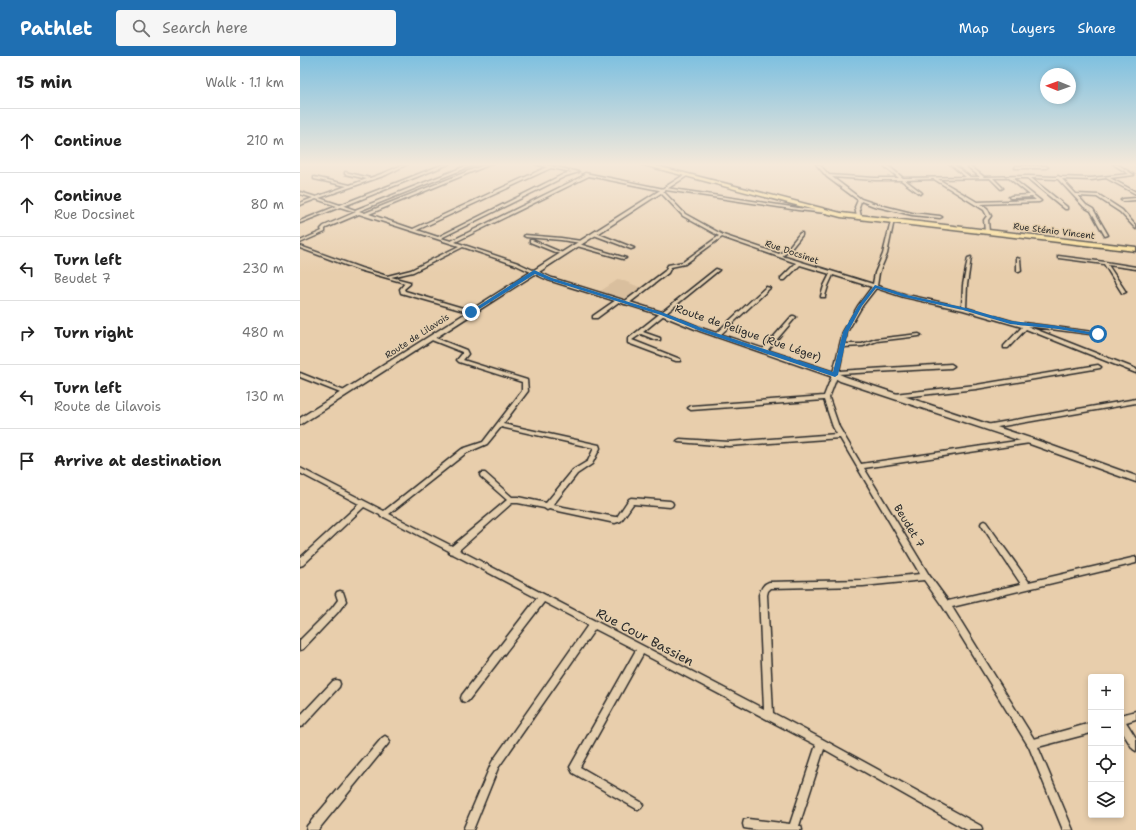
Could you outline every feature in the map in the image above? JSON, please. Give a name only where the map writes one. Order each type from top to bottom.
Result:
[{"type":"main road","name":"Rue Sténio Vincent","points":[[779,200],[826,212],[859,217],[1136,250]]},
{"type":"street","points":[[300,204],[310,200]]},
{"type":"street","points":[[323,200],[366,214],[385,222],[517,264],[534,272]]},
{"type":"street","points":[[300,222],[357,200]]},
{"type":"street","points":[[300,242],[324,231],[323,228],[325,227],[387,200]]},
{"type":"street","points":[[366,214],[400,200]]},
{"type":"street","points":[[414,230],[479,200]]},
{"type":"street","points":[[438,238],[514,200]]},
{"type":"street","points":[[451,243],[536,200]]},
{"type":"street","name":"Route de Lilavois","points":[[300,422],[648,200]]},
{"type":"street","name":"Rue Docsinet","points":[[672,200],[684,215],[722,236],[799,263],[875,286],[931,302],[964,309],[1010,323]]},
{"type":"street","points":[[732,200],[798,210],[826,212]]},
{"type":"street","points":[[859,217],[857,207],[860,200]]},
{"type":"street","points":[[860,200],[876,206],[912,214],[940,217]]},
{"type":"street","points":[[970,200],[986,209],[990,216],[986,220],[987,232]]},
{"type":"street","points":[[975,203],[1039,201],[1038,200]]},
{"type":"street","points":[[1056,200],[1066,208]]},
{"type":"street","points":[[1080,200],[1085,206],[1092,210],[1106,235]]},
{"type":"street","points":[[1104,200],[1121,211],[1136,228]]},
{"type":"street","points":[[691,408],[826,398],[836,374],[845,332],[860,306],[875,286],[893,221]]},
{"type":"street","points":[[595,234],[632,248]]},
{"type":"street","points":[[779,256],[789,249],[801,234]]},
{"type":"street","points":[[526,236],[561,239],[624,258]]},
{"type":"street","points":[[626,303],[667,272],[668,266],[684,263],[722,236]]},
{"type":"street","points":[[531,241],[563,254]]},
{"type":"street","points":[[300,247],[408,283],[402,289],[403,292],[471,312]]},
{"type":"street","points":[[389,276],[412,271],[461,247]]},
{"type":"street","points":[[1059,257],[1136,268]]},
{"type":"street","points":[[964,309],[965,285],[970,258]]},
{"type":"street","points":[[1018,259],[1019,271]]},
{"type":"street","points":[[783,280],[799,263]]},
{"type":"street","points":[[1105,263],[1124,292]]},
{"type":"street","points":[[678,360],[630,342],[630,340],[717,270]]},
{"type":"street","name":"Route de Peligue (Rue Léger)","points":[[534,272],[550,279],[663,314],[716,335],[836,374],[843,379],[1030,441],[1136,479]]},
{"type":"street","points":[[823,296],[832,273]]},
{"type":"street","points":[[716,335],[768,288]]},
{"type":"street","points":[[595,317],[618,301]]},
{"type":"street","points":[[764,351],[794,317]]},
{"type":"street","points":[[1010,323],[1025,327],[1136,371]]},
{"type":"street","points":[[1010,323],[1098,334]]},
{"type":"street","points":[[1006,347],[1025,327]]},
{"type":"street","points":[[640,332],[658,339]]},
{"type":"street","points":[[842,346],[863,345],[876,340],[919,335]]},
{"type":"street","points":[[383,515],[464,451],[485,443],[501,425],[525,391],[525,381],[461,361],[460,360],[465,354],[464,351],[431,338]]},
{"type":"street","points":[[836,374],[951,366]]},
{"type":"street","points":[[892,396],[976,388],[1098,367]]},
{"type":"street","points":[[300,375],[345,393]]},
{"type":"street","name":"Beudet 7","points":[[826,398],[836,427],[926,576],[946,605],[1032,744],[1068,830]]},
{"type":"street","points":[[986,427],[1136,401]]},
{"type":"street","points":[[501,425],[597,446],[590,462],[575,472],[547,507]]},
{"type":"street","points":[[680,441],[729,444],[842,436]]},
{"type":"street","points":[[860,466],[1030,441]]},
{"type":"street","name":"Rue Cour Bassien","points":[[300,470],[383,515],[821,743],[977,830]]},
{"type":"street","points":[[483,475],[511,500]]},
{"type":"street","points":[[452,551],[511,500],[518,500],[615,520],[619,519],[631,500],[670,504]]},
{"type":"street","points":[[300,563],[363,504]]},
{"type":"street","points":[[984,524],[1027,586]]},
{"type":"street","points":[[946,605],[1136,560]]},
{"type":"street","points":[[769,716],[764,595],[765,589],[769,585],[863,583],[926,576]]},
{"type":"street","points":[[300,646],[342,601],[340,594]]},
{"type":"street","points":[[465,698],[542,598]]},
{"type":"street","points":[[468,830],[495,765],[594,625]]},
{"type":"street","points":[[638,805],[576,770],[575,767],[641,649]]},
{"type":"street","points":[[300,723],[336,684]]},
{"type":"street","points":[[1124,718],[1136,714]]},
{"type":"street","points":[[1124,727],[1136,746]]},
{"type":"street","points":[[1032,744],[1088,729]]},
{"type":"street","points":[[311,830],[385,741]]},
{"type":"street","points":[[748,824],[795,829],[821,743]]},
{"type":"shaded area","points":[[619,279],[642,288],[627,300],[599,292]]},
{"type":"route","points":[[471,312],[534,272],[595,294],[663,314],[702,330],[835,375],[845,332],[860,306],[875,286],[906,296],[964,309],[1010,323],[1036,325],[1098,334]]}]
